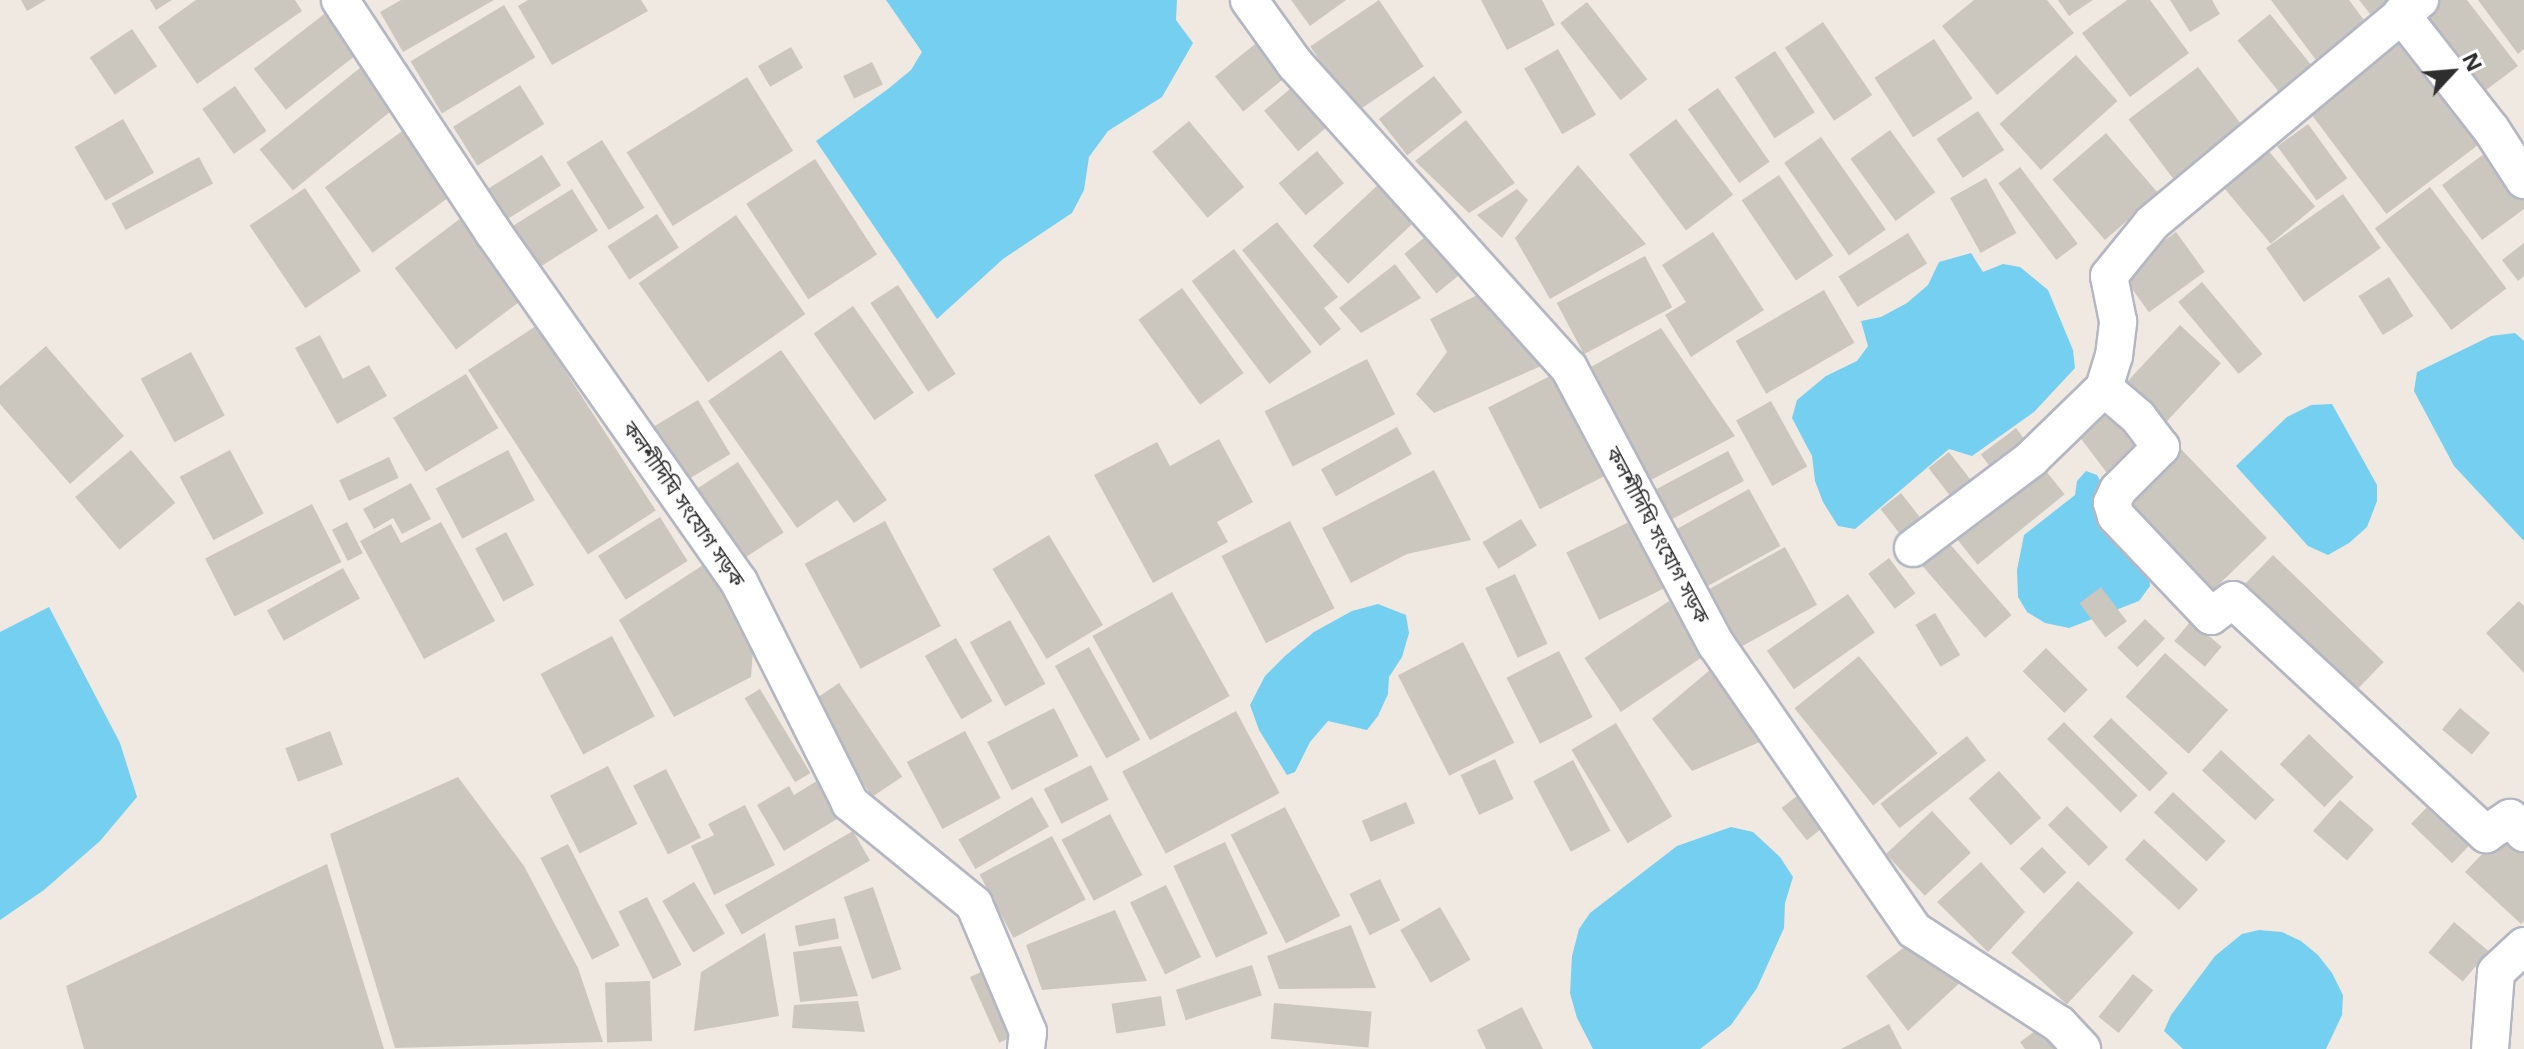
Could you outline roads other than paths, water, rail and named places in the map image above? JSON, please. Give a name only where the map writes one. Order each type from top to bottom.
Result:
[{"type":"street","name":"কলশীদিঘি সংযোগ সড়ক","points":[[340,0],[493,232],[739,582],[850,803],[974,904],[1028,1032],[1026,1049]]},
{"type":"street","name":"কলশীদিঘি সংযোগ সড়ক","points":[[1249,0],[1295,64],[1569,368],[1716,644],[1914,930],[2059,1024],[2082,1049]]},
{"type":"street","points":[[1913,548],[2031,459],[2104,388],[2114,356],[2118,321],[2109,276],[2152,223],[2314,92],[2411,7],[2524,180]]},
{"type":"street","points":[[2104,388],[2138,417],[2161,447],[2118,490],[2112,503],[2116,516],[2211,616],[2233,600],[2486,834],[2510,818],[2524,833]]},
{"type":"street","points":[[2490,1049],[2496,972],[2524,946]]},
{"type":"water","points":[[886,0],[1177,0],[1176,20],[1193,43],[1162,97],[1108,131],[1089,157],[1084,190],[1072,213],[1003,259],[937,319],[816,141],[911,70],[922,52]]},
{"type":"water","points":[[1971,253],[1983,272],[2003,264],[2020,267],[2048,290],[2073,350],[2075,368],[2034,412],[1972,456],[1949,449],[1855,529],[1838,526],[1823,502],[1815,481],[1812,456],[1792,418],[1797,400],[1826,376],[1857,361],[1868,346],[1861,321],[1881,317],[1907,303],[1928,285],[1939,262]]},
{"type":"water","points":[[2515,333],[2524,341],[2524,541],[2454,466],[2414,391],[2417,372],[2491,336]]},
{"type":"water","points":[[2332,404],[2377,485],[2377,501],[2367,527],[2349,543],[2328,555],[2308,546],[2236,466],[2287,417],[2311,405]]},
{"type":"water","points":[[2086,471],[2097,475],[2149,570],[2150,586],[2139,601],[2069,628],[2045,623],[2027,612],[2018,597],[2017,570],[2024,535],[2075,495],[2077,481]]},
{"type":"water","points":[[1378,604],[1406,615],[1409,633],[1402,657],[1389,677],[1388,694],[1378,716],[1367,730],[1328,721],[1310,742],[1295,772],[1287,775],[1259,730],[1250,705],[1265,676],[1314,632],[1352,611]]},
{"type":"water","points":[[49,607],[120,743],[137,797],[100,841],[44,890],[0,920],[0,632]]},
{"type":"water","points":[[1731,827],[1753,832],[1780,857],[1793,877],[1785,903],[1784,928],[1757,988],[1731,1025],[1700,1049],[1593,1049],[1577,1018],[1570,993],[1572,956],[1579,929],[1590,913],[1677,846]]},
{"type":"water","points":[[2259,930],[2282,932],[2301,941],[2318,955],[2332,973],[2343,995],[2342,1015],[2326,1049],[2183,1049],[2164,1031],[2171,1015],[2215,956],[2242,934]]}]
